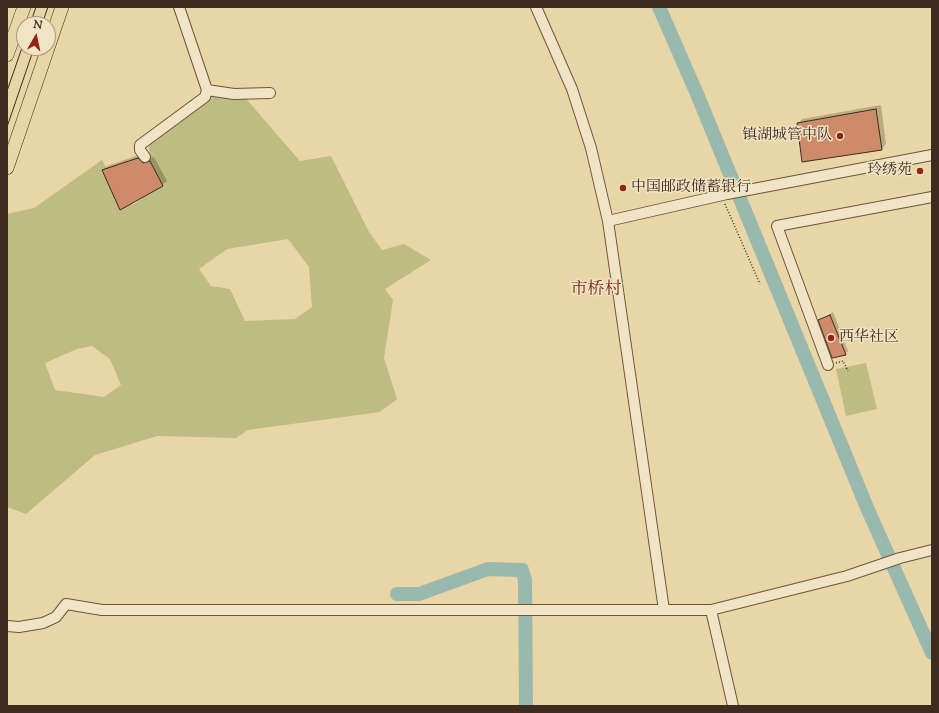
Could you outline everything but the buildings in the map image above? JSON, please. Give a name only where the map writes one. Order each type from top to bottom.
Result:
[{"type":"main road","points":[[7,55],[24,7]]},
{"type":"main road","points":[[7,168],[62,7]]},
{"type":"street","points":[[144,156],[140,150],[140,145],[205,97],[207,90],[179,7]]},
{"type":"street","points":[[536,7],[572,89],[591,148],[608,221],[664,610]]},
{"type":"street","points":[[207,90],[234,94],[270,93]]},
{"type":"street","points":[[608,221],[724,194],[932,155]]},
{"type":"street","points":[[828,365],[777,226],[932,197]]},
{"type":"street","points":[[7,626],[19,628],[43,623],[56,617],[66,604],[102,610],[711,610],[847,576],[900,558],[932,550]]},
{"type":"street","points":[[711,610],[733,706]]},
{"type":"path","points":[[724,194],[760,284]]},
{"type":"path","points":[[828,365],[844,361],[848,371]]},
{"type":"shaded area","points":[[222,90],[241,93],[300,161],[331,156],[369,232],[382,250],[404,244],[431,260],[385,289],[393,300],[384,358],[397,399],[380,412],[248,430],[236,438],[157,436],[95,455],[26,514],[7,507],[7,214],[34,208],[102,160],[125,203],[134,204],[151,192],[149,142]],"holes":[[[288,239],[309,267],[312,307],[295,319],[245,321],[230,289],[211,286],[199,269],[227,249]],[[92,346],[110,359],[121,385],[104,397],[55,390],[45,363],[77,349]]]},
{"type":"shaded area","points":[[866,363],[877,409],[846,416],[836,369]]},
{"type":"waterway","points":[[659,7],[697,94],[868,510],[932,653]]},
{"type":"waterway","points":[[397,594],[419,594],[488,569],[522,570],[525,580],[526,706]]},
{"type":"tram line","points":[[33,16],[36,7]]},
{"type":"tram line","points":[[45,16],[48,7]]},
{"type":"tram line","points":[[7,91],[19,56]]},
{"type":"tram line","points":[[7,127],[31,56]]},
{"type":"place","name":"镇湖城管中队","points":[[840,136]]},
{"type":"place","name":"玲绣苑","points":[[920,171]]},
{"type":"place","name":"中国邮政储蓄银行","points":[[623,188]]},
{"type":"place","name":"西华社区","points":[[831,338]]},
{"type":"district","name":"市桥村","points":[[596,291]]}]
